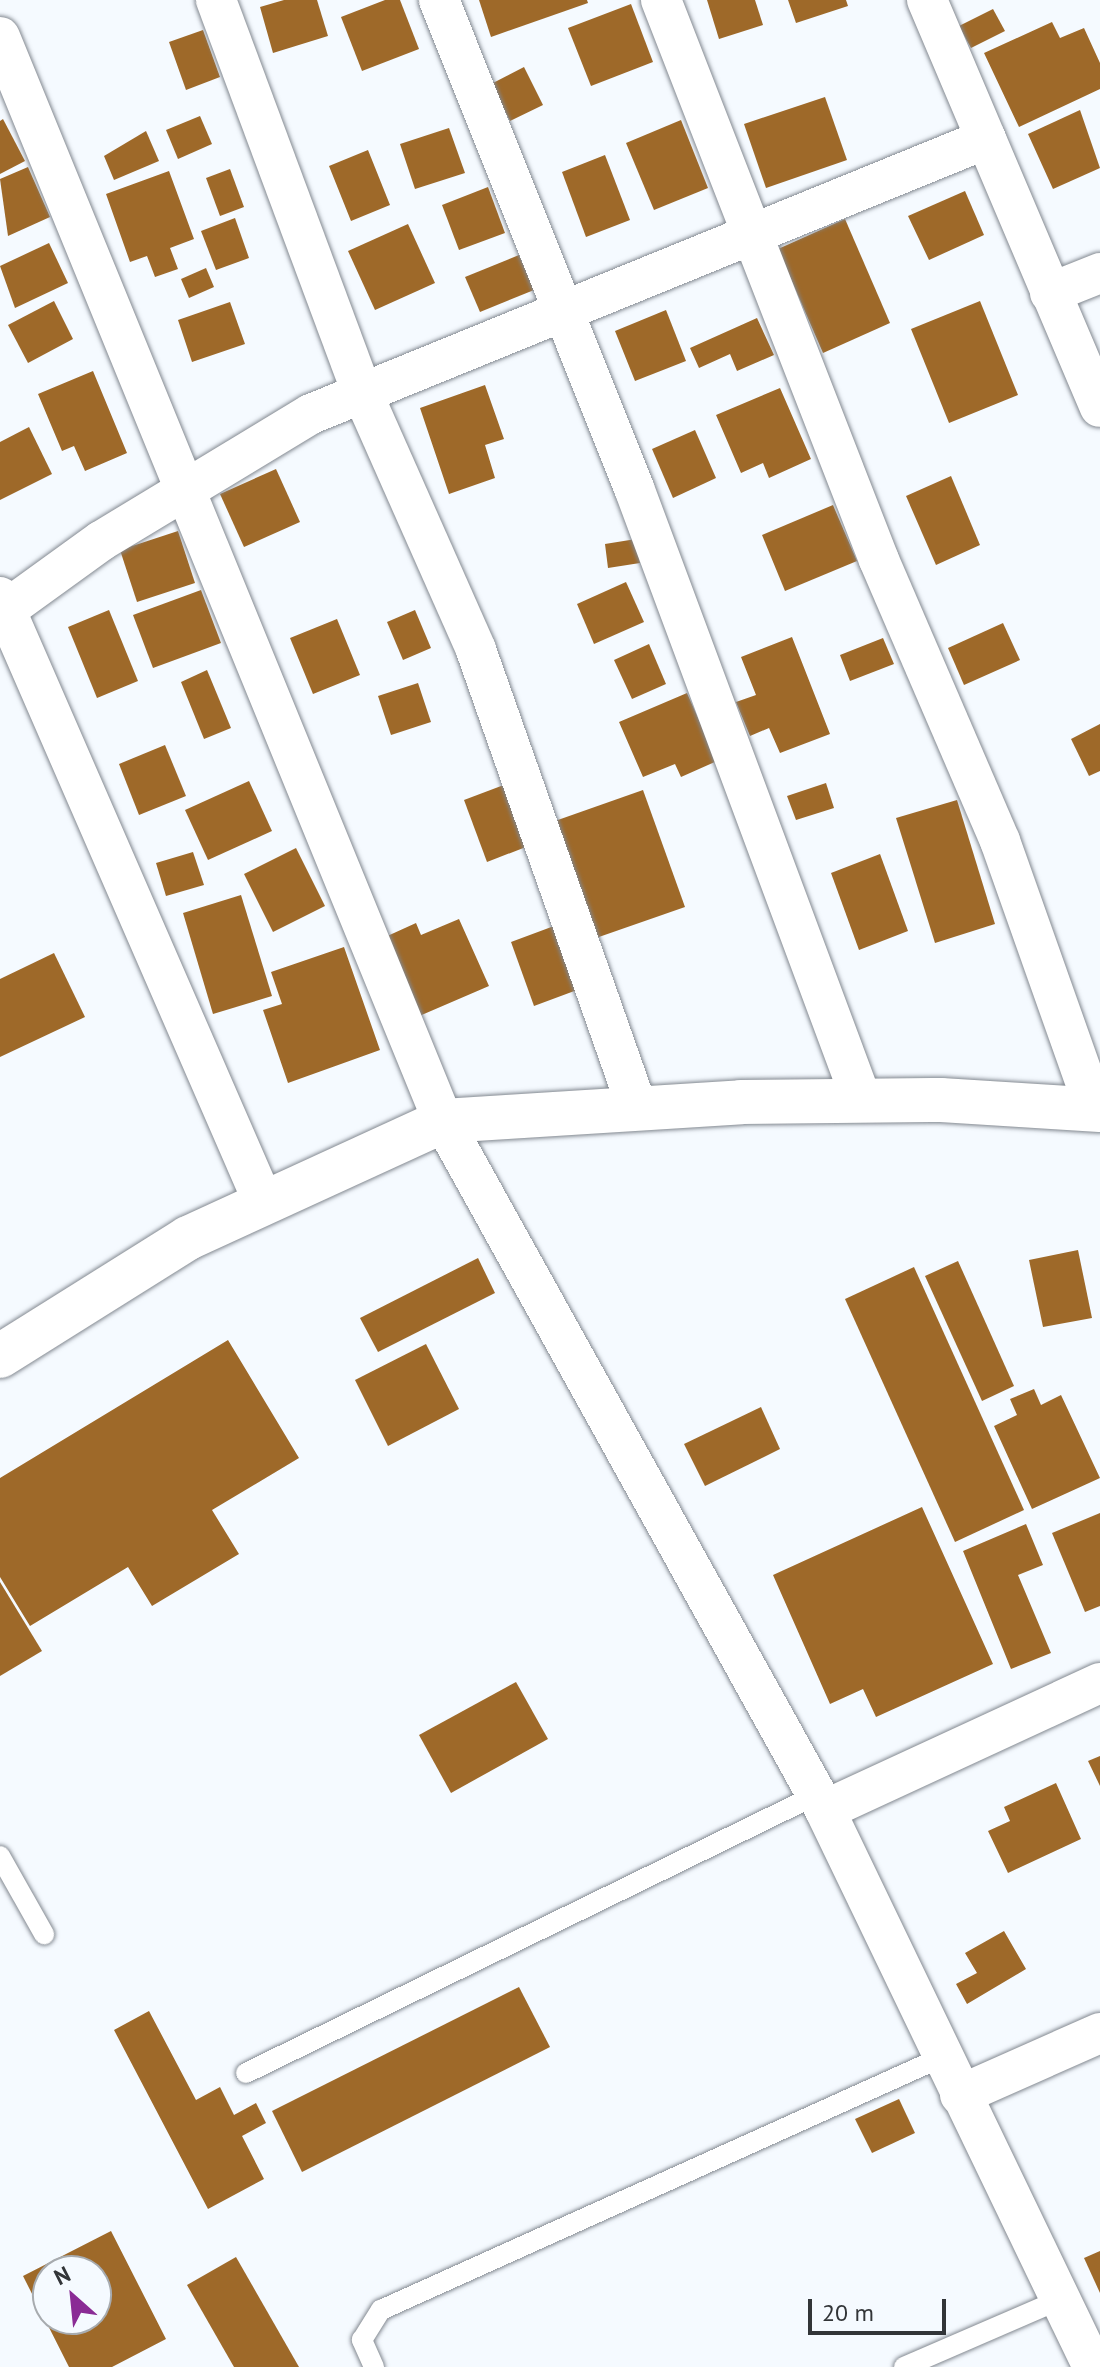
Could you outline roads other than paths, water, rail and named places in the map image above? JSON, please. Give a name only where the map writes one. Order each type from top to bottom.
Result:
[{"type":"street","points":[[216,0],[361,390],[476,650],[637,1106]]},
{"type":"street","points":[[439,0],[563,309],[862,1101]]},
{"type":"street","points":[[0,1356],[262,1199],[443,1121],[637,1106],[862,1101],[1098,1110],[1000,841],[879,560],[756,234],[661,0]]},
{"type":"street","points":[[933,2],[986,139],[1100,407]]},
{"type":"street","points":[[0,37],[182,492],[443,1121],[820,1802],[1093,2367]]},
{"type":"street","points":[[262,1199],[2,607],[182,492],[361,390],[756,234],[986,139]]},
{"type":"street","points":[[1050,293],[1100,273]]},
{"type":"street","points":[[820,1802],[1100,1683]]},
{"type":"street","points":[[960,2095],[1100,2033]]},
{"type":"lane","points":[[246,2073],[820,1802]]},
{"type":"lane","points":[[0,1856],[44,1934]]},
{"type":"lane","points":[[374,2367],[362,2340],[381,2310],[942,2057]]},
{"type":"lane","points":[[904,2367],[1061,2299]]}]
